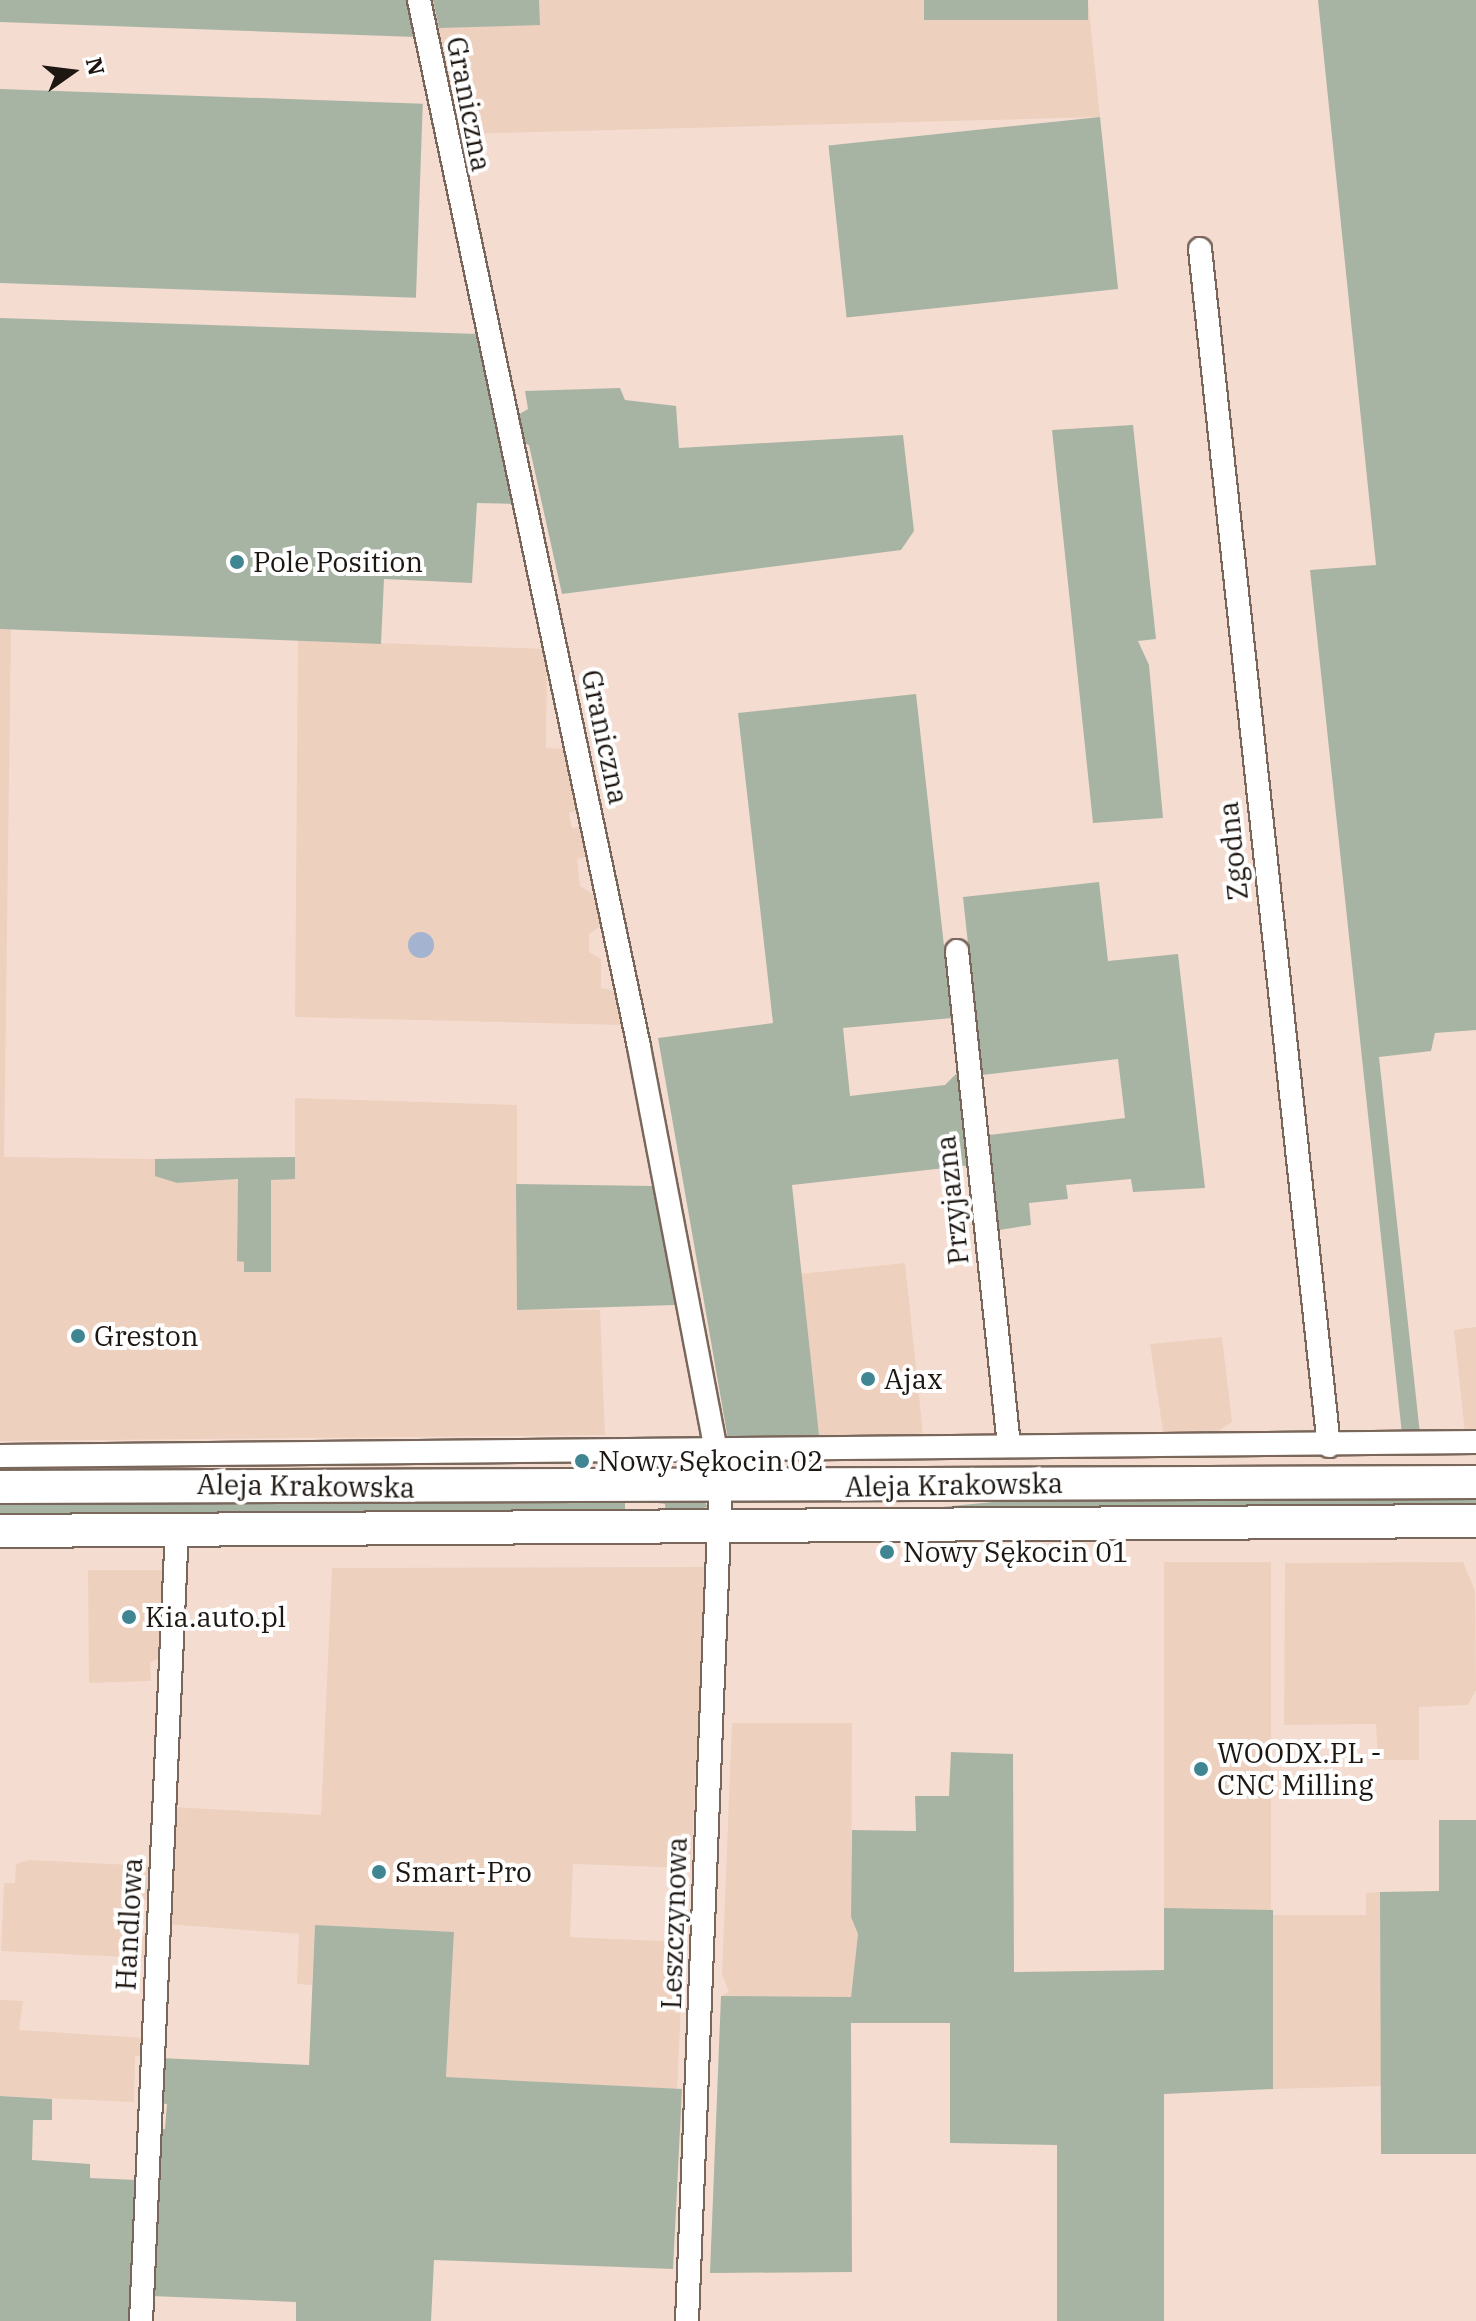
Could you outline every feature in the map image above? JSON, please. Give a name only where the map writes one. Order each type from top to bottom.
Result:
[{"type":"main road","name":"Aleja Krakowska","points":[[0,1487],[722,1488],[1476,1482]]},
{"type":"main road","name":"Aleja Krakowska","points":[[0,1531],[1476,1521]]},
{"type":"street","name":"Graniczna","points":[[419,0],[636,1033],[722,1488]]},
{"type":"street","name":"Zgodna","points":[[1200,249],[1329,1446]]},
{"type":"street","name":"Przyjazna","points":[[957,951],[1009,1444]]},
{"type":"street","points":[[0,1456],[1009,1444],[1329,1446],[1476,1442]]},
{"type":"street","points":[[1238,1445],[1240,1482]]},
{"type":"street","name":"Leszczynowa","points":[[687,2321],[722,1488]]},
{"type":"street","name":"Handlowa","points":[[141,2321],[177,1529]]},
{"type":"shaded area","points":[[433,0],[1088,0],[1100,117],[460,134]]},
{"type":"shaded area","points":[[0,629],[11,629],[4,1157],[155,1159],[155,1175],[177,1183],[238,1179],[237,1261],[244,1261],[244,1272],[270,1272],[271,1179],[295,1179],[295,1098],[517,1105],[517,1309],[600,1310],[605,1435],[0,1441]]},
{"type":"shaded area","points":[[298,640],[547,649],[546,748],[569,749],[582,810],[569,813],[572,828],[585,826],[591,856],[577,859],[580,886],[599,898],[604,924],[589,934],[589,952],[601,959],[601,988],[617,991],[624,1025],[295,1017]]},
{"type":"shaded area","points":[[905,1263],[923,1433],[819,1444],[802,1274]]},
{"type":"shaded area","points":[[1476,1327],[1476,1434],[1465,1434],[1454,1330]]},
{"type":"shaded area","points":[[1222,1337],[1232,1422],[1213,1435],[1163,1432],[1150,1344]]},
{"type":"shaded area","points":[[1164,1562],[1271,1562],[1271,1910],[1164,1910]]},
{"type":"shaded area","points":[[1463,1562],[1475,1591],[1476,1690],[1468,1705],[1419,1707],[1419,1760],[1378,1760],[1376,1724],[1284,1725],[1285,1563]]},
{"type":"shaded area","points":[[706,1567],[691,1868],[573,1864],[570,1937],[684,1942],[677,2089],[446,2077],[453,1932],[315,1925],[312,1985],[297,1984],[299,1934],[166,1924],[171,1807],[321,1815],[332,1568]]},
{"type":"shaded area","points":[[88,1570],[169,1570],[165,1655],[150,1663],[151,1681],[89,1683]]},
{"type":"shaded area","points":[[732,1723],[852,1723],[851,1917],[858,1933],[851,1997],[721,1996],[729,1992],[722,1974]]},
{"type":"shaded area","points":[[29,1860],[153,1866],[152,1897],[139,1903],[137,1932],[149,1939],[149,1958],[1,1951],[4,1883],[15,1883],[16,1864]]},
{"type":"shaded area","points":[[1380,1892],[1381,2086],[1273,2089],[1273,1915],[1366,1915],[1366,1893]]},
{"type":"shaded area","points":[[0,2000],[23,2001],[19,2030],[145,2038],[145,2056],[135,2056],[134,2102],[0,2096]]},
{"type":"green space","points":[[0,0],[409,0],[416,37],[0,22]]},
{"type":"green space","points":[[433,0],[539,0],[540,25],[439,28]]},
{"type":"green space","points":[[924,0],[1088,0],[1088,20],[924,20]]},
{"type":"green space","points":[[1318,0],[1476,0],[1476,1030],[1435,1033],[1431,1051],[1379,1057],[1420,1434],[1402,1434],[1310,570],[1376,565]]},
{"type":"green space","points":[[0,89],[423,104],[416,298],[0,283]]},
{"type":"green space","points":[[1100,117],[1118,289],[847,318],[828,146]]},
{"type":"green space","points":[[0,318],[478,334],[516,504],[477,503],[472,583],[384,579],[381,644],[0,629]]},
{"type":"green space","points":[[620,388],[625,400],[676,406],[679,448],[903,435],[914,531],[901,550],[562,594],[529,445],[517,440],[513,418],[528,409],[525,391]]},
{"type":"green space","points":[[1133,425],[1156,639],[1138,641],[1149,665],[1163,818],[1093,823],[1052,430]]},
{"type":"green space","points":[[916,694],[952,1018],[843,1028],[850,1096],[945,1085],[962,1068],[972,1165],[792,1185],[819,1435],[728,1439],[658,1038],[773,1023],[738,713]]},
{"type":"green space","points":[[1099,882],[1108,961],[1178,954],[1205,1188],[1133,1192],[1131,1179],[1066,1185],[1068,1199],[1029,1203],[1031,1225],[999,1230],[989,1135],[1125,1118],[1118,1059],[982,1075],[963,897]]},
{"type":"green space","points":[[295,1157],[295,1179],[271,1180],[271,1272],[244,1272],[244,1262],[237,1261],[238,1179],[177,1183],[155,1176],[155,1159]]},
{"type":"green space","points":[[516,1184],[654,1186],[675,1305],[517,1310]]},
{"type":"green space","points":[[1476,1496],[1476,1510],[921,1509],[1014,1500]]},
{"type":"green space","points":[[625,1500],[625,1509],[653,1510],[653,1516],[0,1520],[0,1503]]},
{"type":"green space","points":[[637,1500],[703,1500],[708,1507],[666,1515],[665,1504]]},
{"type":"green space","points":[[951,1752],[1013,1754],[1014,1972],[1164,1970],[1164,1908],[1273,1910],[1273,2089],[1164,2094],[1164,2321],[1057,2321],[1057,2145],[950,2143],[950,2023],[851,2023],[852,2272],[710,2273],[721,1996],[851,1997],[858,1934],[851,1917],[852,1830],[916,1831],[915,1796],[949,1796]]},
{"type":"green space","points":[[1439,1820],[1476,1820],[1476,2154],[1381,2154],[1380,1892],[1439,1891]]},
{"type":"green space","points":[[315,1925],[454,1932],[446,2077],[682,2089],[673,2269],[434,2260],[431,2321],[296,2321],[296,2302],[151,2296],[157,2129],[165,2129],[167,2104],[158,2103],[159,2058],[309,2065]]},
{"type":"green space","points":[[0,2096],[52,2099],[52,2120],[33,2120],[32,2160],[90,2164],[90,2178],[137,2180],[131,2321],[0,2321]]},
{"type":"water","points":[[421,932],[430,936],[434,945],[430,954],[421,958],[412,954],[408,945],[412,936]]},
{"type":"place","name":"Pole Position","points":[[237,562]]},
{"type":"place","name":"Greston","points":[[78,1336]]},
{"type":"place","name":"Ajax","points":[[868,1379]]},
{"type":"place","name":"Nowy Sękocin 02","points":[[582,1461]]},
{"type":"place","name":"Nowy Sękocin 01","points":[[887,1552]]},
{"type":"place","name":"Kia.auto.pl","points":[[129,1617]]},
{"type":"place","name":"WOODX.PL - CNC Milling","points":[[1201,1769]]},
{"type":"place","name":"Smart-Pro","points":[[379,1872]]}]
